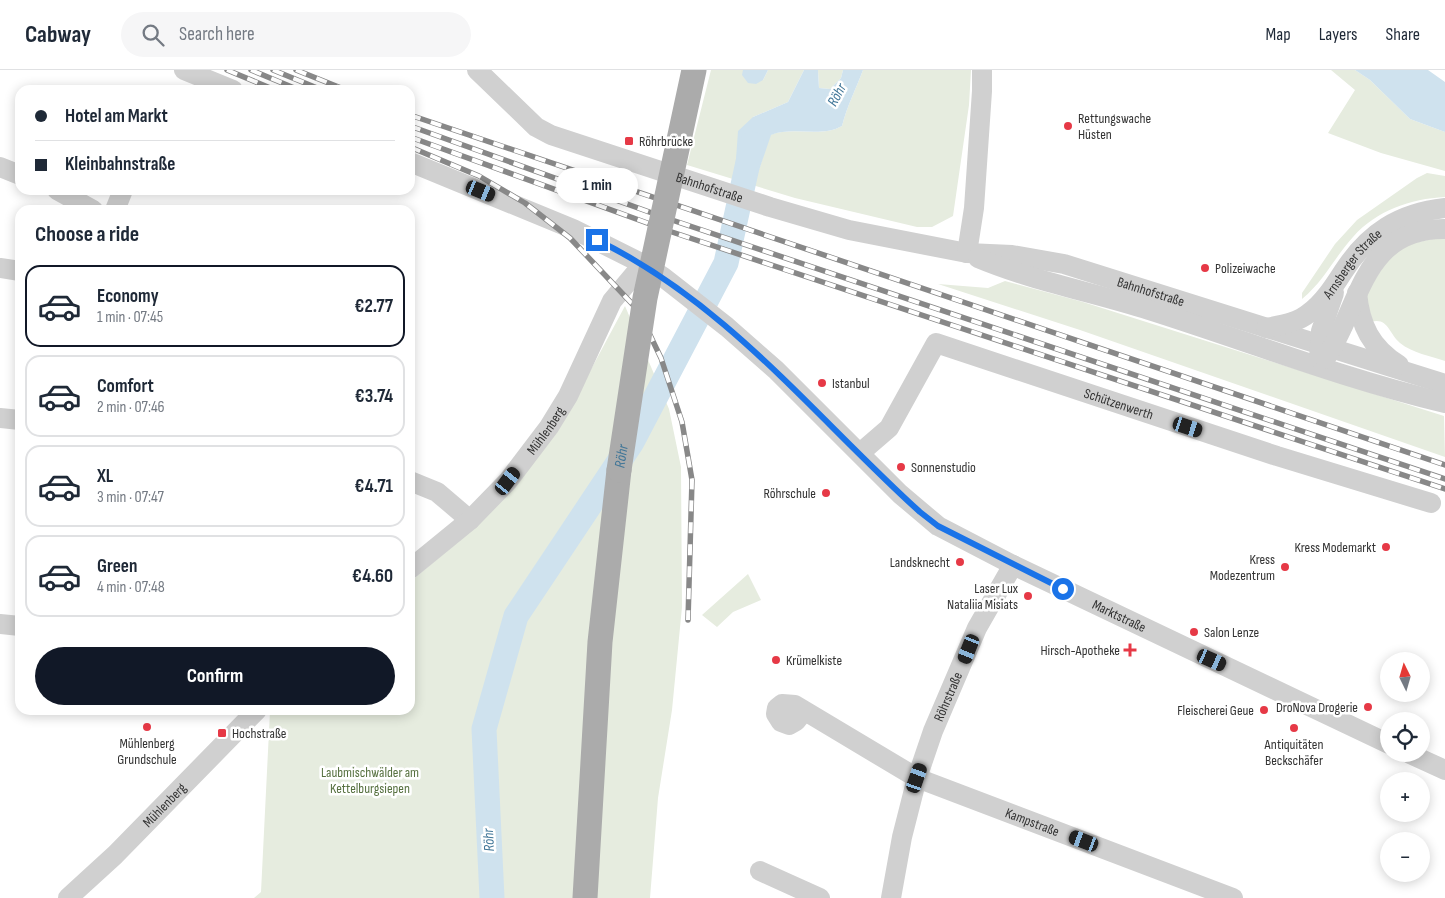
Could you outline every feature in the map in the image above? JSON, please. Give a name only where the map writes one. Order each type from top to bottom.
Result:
[{"type":"main road","points":[[585,898],[600,642],[613,517],[645,298],[694,70]]},
{"type":"street","points":[[184,70],[221,85]]},
{"type":"street","name":"Bahnhofstraße","points":[[477,70],[536,127],[550,135],[687,180],[849,230],[967,253],[1012,255],[1064,264],[1325,348]]},
{"type":"street","points":[[967,253],[974,208],[982,70]]},
{"type":"street","name":"Marktstraße","points":[[415,164],[573,229],[643,264],[663,277],[727,327],[776,370],[900,494],[938,526],[1013,565],[1380,740]]},
{"type":"street","points":[[0,168],[15,173]]},
{"type":"street","points":[[66,195],[84,205]]},
{"type":"street","name":"Arnsberger Straße","points":[[1265,328],[1290,323],[1310,313],[1362,245],[1386,226],[1411,214],[1445,208]]},
{"type":"street","name":"Arnsberger Straße","points":[[1445,229],[1420,232],[1391,246],[1367,271],[1325,348],[1445,384]]},
{"type":"street","name":"Bahnhofstraße","points":[[967,253],[1005,269],[1148,310],[1320,367]]},
{"type":"street","name":"Mühlenberg","points":[[415,565],[470,520],[508,481],[549,427],[568,396],[612,301],[643,264]]},
{"type":"street","points":[[0,268],[15,270]]},
{"type":"street","points":[[1339,276],[1321,331],[1325,348],[1320,367],[1445,403]]},
{"type":"street","name":"Arnsberger Straße","points":[[1356,293],[1362,323],[1370,339],[1389,359],[1412,373]]},
{"type":"street","name":"Schützenwerth","points":[[860,453],[889,428],[936,343],[1277,456],[1431,503]]},
{"type":"street","points":[[0,418],[15,420]]},
{"type":"street","points":[[415,483],[437,492],[470,520]]},
{"type":"street","name":"Röhrstraße","points":[[891,898],[902,837],[917,778],[934,731],[977,628],[1013,565]]},
{"type":"street","points":[[0,624],[15,626]]},
{"type":"street","points":[[804,711],[917,778]]},
{"type":"street","name":"Mühlenberg","points":[[68,898],[115,855],[252,715]]},
{"type":"street","points":[[1428,762],[1445,770]]},
{"type":"street","name":"Kampstraße","points":[[917,778],[1233,898]]},
{"type":"street","points":[[760,872],[820,898]]},
{"type":"green space","points":[[711,70],[743,70],[743,75],[763,80],[768,70],[804,70],[788,102],[753,117],[755,182],[770,135],[788,131],[825,131],[842,126],[863,70],[971,70],[969,105],[953,216],[932,227],[917,227],[795,198],[687,165]]},
{"type":"green space","points":[[818,70],[843,70],[841,78],[830,89],[819,88]]},
{"type":"green space","points":[[1331,70],[1355,70],[1370,80],[1410,119],[1445,132],[1445,171],[1381,153],[1328,133],[1355,90]]},
{"type":"green space","points":[[1427,173],[1445,176],[1445,197],[1407,203],[1383,213],[1373,220],[1353,237],[1317,285],[1302,299],[1302,293],[1335,244],[1357,220]]},
{"type":"green space","points":[[1445,236],[1445,361],[1410,349],[1396,339],[1385,324],[1377,321],[1371,322],[1366,294],[1390,256],[1410,244]]},
{"type":"green space","points":[[1005,281],[1083,302],[1444,416],[1445,457],[1080,330],[938,284],[988,288]]},
{"type":"green space","name":"Laubmischwälder am Kettelburgsiepen","points":[[625,306],[669,409],[681,467],[682,607],[672,710],[658,798],[650,898],[254,898],[261,892],[270,715],[415,715],[415,578],[474,528],[581,388]]},
{"type":"green space","points":[[748,574],[761,600],[733,612],[717,627],[702,615]]},
{"type":"water","points":[[743,70],[768,70],[763,80],[756,84],[748,83],[742,75]]},
{"type":"water","points":[[804,70],[818,70],[819,88],[830,89],[841,78],[843,70],[863,70],[842,126],[825,131],[788,131],[771,135],[755,182],[735,173],[738,131],[753,117],[788,102]]},
{"type":"water","points":[[1355,70],[1428,70],[1445,82],[1445,132],[1410,119],[1370,80]]},
{"type":"waterway","name":"Röhr","points":[[492,898],[484,729],[516,616],[632,442],[726,263],[752,144]]},
{"type":"railway","points":[[227,70],[263,85]]},
{"type":"railway","points":[[251,70],[287,85]]},
{"type":"railway","points":[[273,70],[310,85]]},
{"type":"railway","points":[[296,70],[334,85]]},
{"type":"railway","points":[[415,117],[1445,465]]},
{"type":"railway","points":[[415,128],[666,218],[1445,479]]},
{"type":"railway","points":[[415,139],[672,232],[1445,489]]},
{"type":"railway","points":[[415,149],[479,176],[525,203],[570,238],[638,310],[661,358],[682,422],[692,480],[688,620]]},
{"type":"place","name":"Rettungswache Hüsten","points":[[1068,126]]},
{"type":"place","name":"Röhrbrücke","points":[[629,141]]},
{"type":"place","name":"Polizeiwache","points":[[1205,268]]},
{"type":"place","name":"Istanbul","points":[[822,383]]},
{"type":"place","name":"Sonnenstudio","points":[[901,467]]},
{"type":"place","name":"Röhrschule","points":[[826,493]]},
{"type":"place","name":"Kress Modemarkt","points":[[1386,547]]},
{"type":"place","name":"Landsknecht","points":[[960,562]]},
{"type":"place","name":"Kress Modezentrum","points":[[1285,567]]},
{"type":"place","name":"Laser Lux Nataliia Misiats","points":[[1028,596]]},
{"type":"place","name":"Salon Lenze","points":[[1194,632]]},
{"type":"place","name":"Hirsch-Apotheke","points":[[1130,650]]},
{"type":"place","name":"Krümelkiste","points":[[776,660]]},
{"type":"place","name":"DroNova Drogerie","points":[[1368,707]]},
{"type":"place","name":"Fleischerei Geue","points":[[1264,710]]},
{"type":"place","name":"Mühlenberg Grundschule","points":[[147,727]]},
{"type":"place","name":"Antiquitäten Beckschäfer","points":[[1294,728]]},
{"type":"place","name":"Hochstraße","points":[[222,733]]},
{"type":"route","points":[[597,240],[643,264],[663,277],[755,350],[900,494],[938,526],[1063,589]]}]
